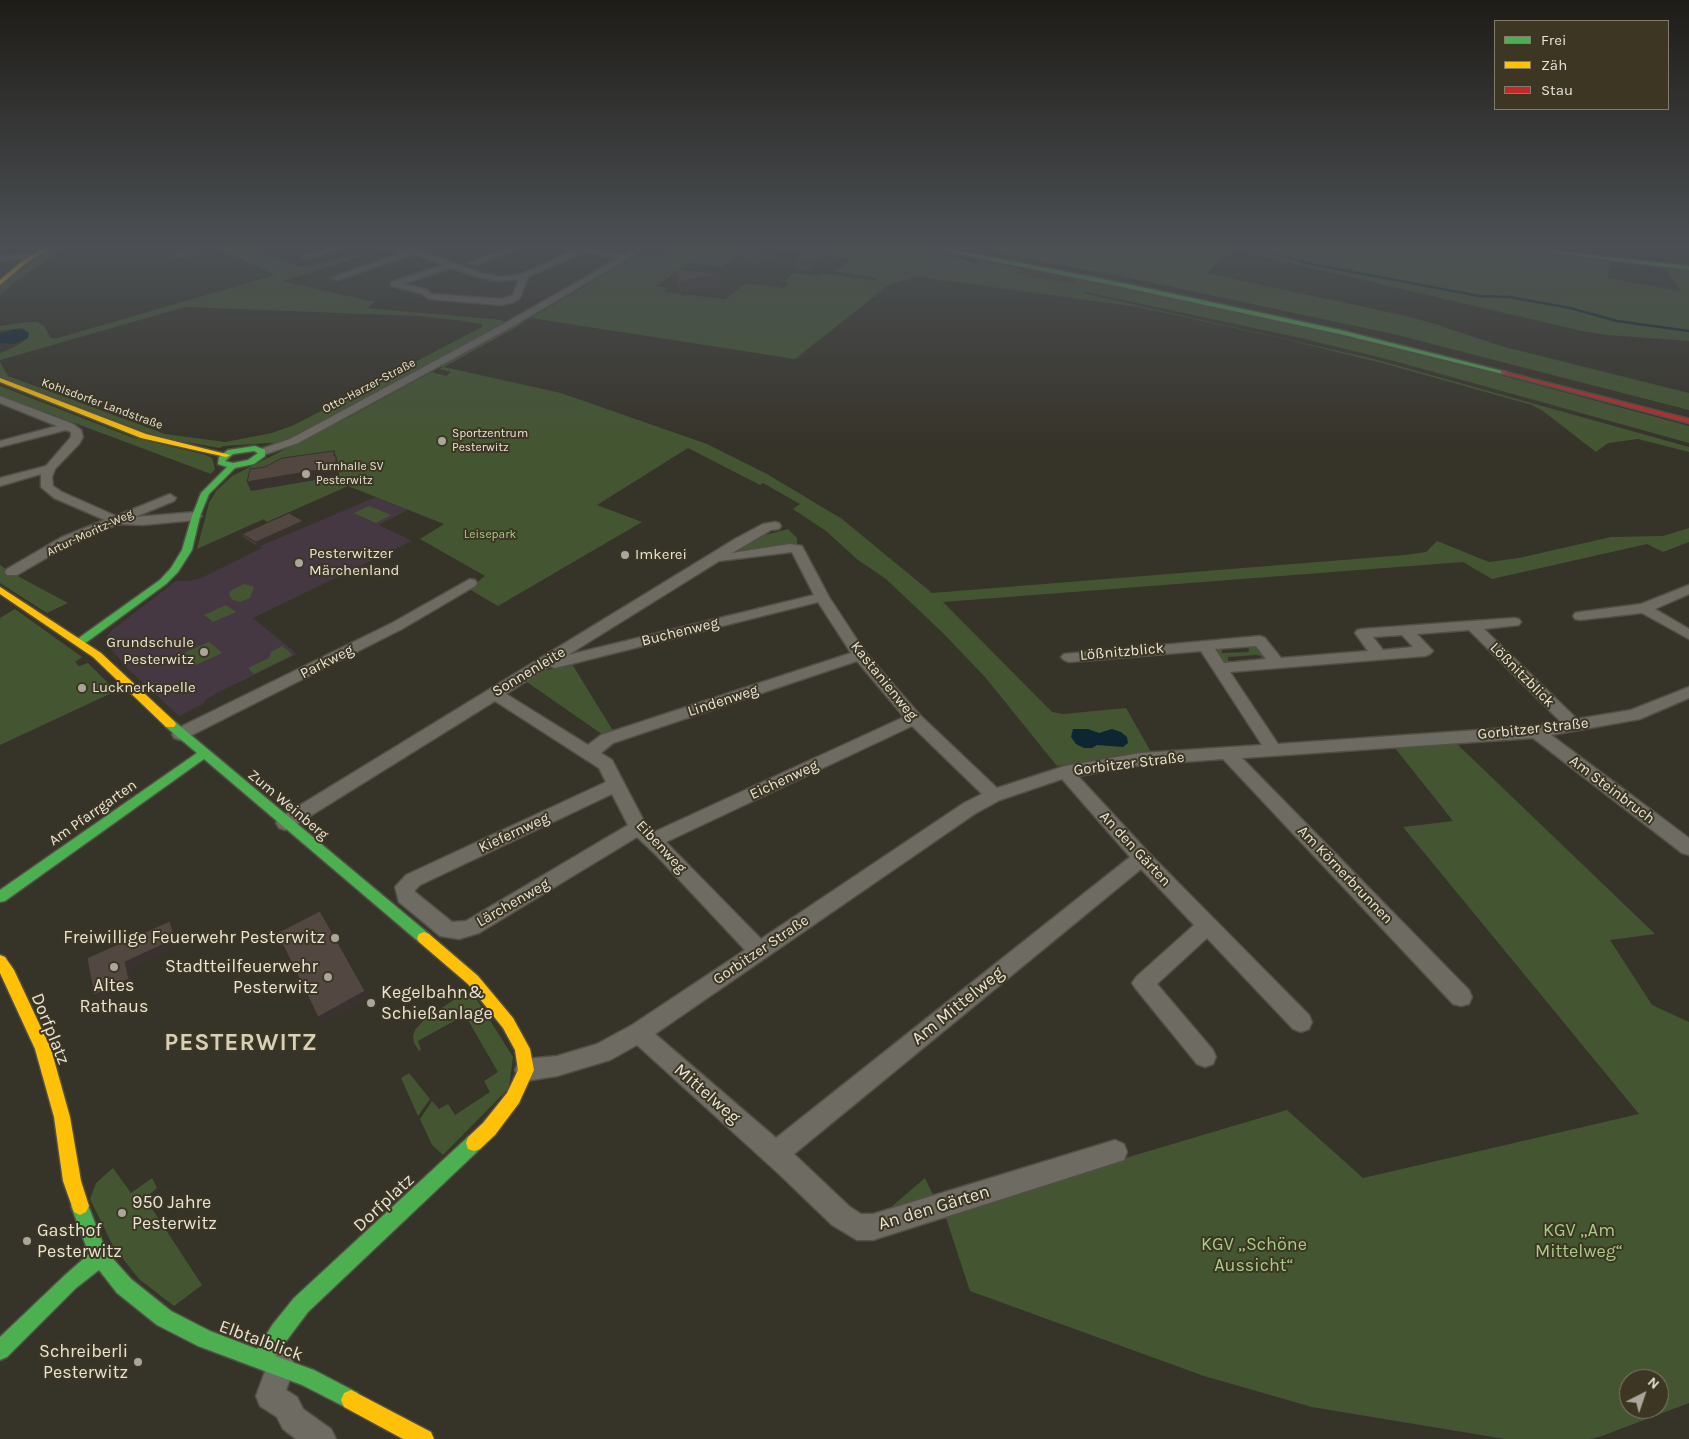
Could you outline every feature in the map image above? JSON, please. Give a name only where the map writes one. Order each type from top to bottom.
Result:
[{"type":"main road","points":[[1262,315],[1514,374],[1689,422]]},
{"type":"main road","points":[[1291,315],[1504,364],[1689,413]]},
{"type":"main road","name":"Kohlsdorfer Landstraße","points":[[0,380],[144,436],[226,454]]},
{"type":"main road","points":[[255,448],[262,452],[257,460],[245,464],[232,466],[221,462],[226,454],[243,449],[255,448]]},
{"type":"main road","points":[[80,642],[150,592],[175,570],[187,550],[205,492],[232,466]]},
{"type":"main road","name":"Zum Weinberg","points":[[0,590],[97,655],[180,734],[473,980],[508,1023],[522,1049],[526,1070]]},
{"type":"main road","name":"Am Pfarrgarten","points":[[0,897],[204,754]]},
{"type":"main road","name":"Dorfplatz","points":[[0,961],[40,1041],[62,1117],[72,1181],[89,1233],[100,1257]]},
{"type":"main road","name":"Dorfplatz","points":[[272,1363],[280,1331],[301,1305],[489,1129],[512,1098],[526,1070]]},
{"type":"main road","points":[[0,1350],[70,1282],[100,1257]]},
{"type":"main road","name":"Elbtalblick","points":[[100,1257],[124,1286],[164,1318],[216,1344],[307,1377],[424,1439]]},
{"type":"street","name":"Otto-Harzer-Straße","points":[[262,452],[308,434],[524,315]]},
{"type":"street","points":[[0,398],[76,430],[77,437],[73,444],[50,468],[46,477],[47,487],[58,495],[115,520],[143,521],[196,516]]},
{"type":"street","points":[[0,412],[22,407]]},
{"type":"street","points":[[0,444],[69,426]]},
{"type":"street","points":[[0,482],[50,468]]},
{"type":"street","name":"Artur-Moritz-Weg","points":[[12,572],[67,540],[170,498]]},
{"type":"street","name":"Sonnenleite","points":[[285,823],[715,557],[768,527],[775,526]]},
{"type":"street","name":"Kastanienweg","points":[[715,557],[729,557],[790,548],[797,549],[822,598],[860,655],[914,719],[994,796]]},
{"type":"street","name":"Parkweg","points":[[180,734],[397,626],[470,582]]},
{"type":"street","points":[[1580,616],[1644,608],[1689,589]]},
{"type":"street","name":"Buchenweg","points":[[538,667],[822,598]]},
{"type":"street","points":[[1644,608],[1689,635]]},
{"type":"street","name":"Lößnitzblick","points":[[1380,656],[1362,633],[1514,622]]},
{"type":"street","name":"Lößnitzblick","points":[[1471,624],[1574,726]]},
{"type":"street","points":[[1219,668],[1425,651],[1406,630]]},
{"type":"street","name":"Lößnitzblick","points":[[1069,657],[1260,642],[1276,664]]},
{"type":"street","points":[[1205,646],[1273,749]]},
{"type":"street","name":"Lindenweg","points":[[589,753],[608,739],[860,655]]},
{"type":"street","name":"Eibenweg","points":[[494,692],[606,764],[616,785],[646,834],[759,951]]},
{"type":"street","name":"Gorbitzer Straße","points":[[526,1070],[557,1066],[602,1053],[640,1032],[970,808],[994,796],[1065,772],[1141,760],[1273,749],[1536,732],[1634,715],[1688,694]]},
{"type":"street","name":"Eichenweg","points":[[646,834],[914,719]]},
{"type":"street","name":"Am Steinbruch","points":[[1536,732],[1689,848]]},
{"type":"street","name":"Am Körnerbrunnen","points":[[1228,754],[1461,996]]},
{"type":"street","name":"An den Gärten","points":[[1065,772],[1142,858],[1301,1022]]},
{"type":"street","name":"Kiefernweg","points":[[413,880],[616,785]]},
{"type":"street","name":"Lärchenweg","points":[[413,880],[405,887],[406,896],[447,930],[459,931],[472,927],[646,834]]},
{"type":"street","name":"Am Mittelweg","points":[[775,1154],[1142,858]]},
{"type":"street","points":[[1205,1057],[1143,983],[1207,925]]},
{"type":"street","name":"Mittelweg","points":[[640,1032],[652,1046],[775,1154]]},
{"type":"street","name":"An den Gärten","points":[[775,1154],[841,1216],[856,1226],[873,1227],[1115,1152]]},
{"type":"street","points":[[272,1363],[270,1396],[287,1407],[293,1419],[321,1439]]},
{"type":"shaded area","points":[[376,497],[408,510],[379,525],[412,541],[253,618],[297,654],[217,693],[204,701],[205,703],[179,716],[128,669],[105,642],[112,630],[176,581],[201,578],[262,548],[260,546]]},
{"type":"green space","points":[[137,315],[157,315],[0,360],[0,353],[28,338],[25,330],[22,328],[0,331],[0,326],[37,322],[44,326],[51,338],[58,338]]},
{"type":"green space","points":[[396,315],[447,315],[502,320],[506,324],[285,442],[223,446],[220,448],[174,440],[148,433],[0,377],[0,362],[8,376],[165,434],[225,442],[272,433],[294,425],[482,327],[482,324]]},
{"type":"green space","points":[[536,315],[851,315],[795,359],[531,318]]},
{"type":"green space","points":[[1175,315],[1181,315],[1374,359],[1689,447],[1689,452],[1638,439],[1608,443],[1596,452],[1543,411],[1532,405],[1386,364]]},
{"type":"green space","points":[[1194,315],[1247,315],[1321,331],[1493,373],[1689,426],[1689,443],[1394,361],[1301,338]]},
{"type":"green space","points":[[1304,315],[1406,316],[1501,346],[1689,393],[1689,410],[1393,334]]},
{"type":"green space","points":[[1514,315],[1689,315],[1689,341],[1608,335]]},
{"type":"green space","name":"Leisepark","points":[[524,323],[444,367],[561,393],[707,444],[767,474],[842,519],[932,593],[1405,555],[1426,552],[1437,541],[1489,562],[1519,558],[1611,537],[1663,536],[1689,528],[1689,542],[1663,552],[1647,544],[1492,579],[1463,562],[943,602],[1052,712],[1063,714],[1126,708],[1151,752],[1057,766],[985,677],[943,633],[886,579],[858,560],[826,531],[793,509],[800,504],[763,483],[760,485],[688,448],[597,505],[642,522],[498,606],[469,589],[485,576],[420,539],[444,524],[348,486],[267,522],[264,519],[197,549],[209,503],[216,491],[232,476],[349,417],[432,372],[446,376],[451,372],[439,369],[443,367],[438,366],[508,327]]},
{"type":"green space","points":[[0,386],[131,437],[206,455],[212,458],[215,469],[211,474],[0,395]]},
{"type":"green space","points":[[369,506],[391,515],[376,523],[354,513]]},
{"type":"green space","points":[[788,529],[797,538],[797,547],[731,553],[754,538]]},
{"type":"green space","points":[[0,565],[68,603],[47,613],[0,583]]},
{"type":"green space","points":[[244,584],[254,587],[250,598],[240,602],[233,600],[229,595],[230,591]]},
{"type":"green space","points":[[226,605],[236,612],[213,622],[204,615]]},
{"type":"green space","points":[[15,609],[82,657],[75,662],[79,666],[88,663],[116,691],[0,745],[0,618]]},
{"type":"green space","points":[[209,642],[222,653],[194,666],[181,654]]},
{"type":"green space","points":[[1248,645],[1259,647],[1267,659],[1262,662],[1261,656],[1256,655],[1228,657],[1228,664],[1221,661],[1215,651],[1222,647],[1222,653],[1249,652]]},
{"type":"green space","points":[[282,646],[292,654],[291,656],[254,674],[248,668],[269,658],[271,652]]},
{"type":"green space","points":[[572,664],[615,734],[606,737],[524,680],[535,673]]},
{"type":"green space","points":[[1457,744],[1655,934],[1610,940],[1652,1005],[1689,1022],[1689,1403],[1669,1411],[1669,1369],[1619,1369],[1619,1419],[1647,1419],[1590,1439],[1505,1439],[1312,1407],[1204,1376],[970,1291],[944,1212],[1287,1110],[1363,1178],[1639,1114],[1403,827],[1453,821],[1395,748]]},
{"type":"green space","points":[[472,992],[513,1057],[509,1088],[443,1155],[432,1145],[420,1119],[432,1101],[439,1109],[448,1104],[455,1115],[490,1092],[484,1081],[498,1072],[465,1015],[418,1041],[421,1050],[419,1051],[414,1043],[413,1036],[415,1030],[424,1020],[458,997]]},
{"type":"green space","points":[[409,1073],[430,1099],[418,1116],[401,1078]]},
{"type":"green space","points":[[113,1168],[131,1193],[152,1178],[157,1188],[145,1198],[202,1285],[174,1306],[139,1279],[113,1246],[90,1199],[96,1183]]},
{"type":"green space","points":[[925,1178],[936,1201],[883,1214]]},
{"type":"water","points":[[16,329],[25,330],[29,333],[28,338],[13,344],[0,343],[0,334]]},
{"type":"water","points":[[1073,729],[1088,729],[1099,733],[1112,729],[1121,732],[1127,737],[1128,743],[1123,747],[1097,745],[1092,748],[1084,748],[1076,744],[1071,737]]},
{"type":"building","points":[[334,451],[336,467],[247,482],[250,469],[265,467],[282,458]]},
{"type":"building","points":[[289,513],[303,521],[256,542],[242,534]]},
{"type":"building","name":"Stadtteilfeuerwehr Pesterwitz","points":[[320,911],[365,991],[318,1017],[277,933]]},
{"type":"building","name":"Altes Rathaus","points":[[170,921],[175,939],[125,962],[129,979],[94,995],[87,958]]},
{"type":"waterway","points":[[1596,315],[1617,321],[1689,331]]},
{"type":"traffic: fast","points":[[1262,315],[1340,332],[1503,372]]},
{"type":"traffic: fast","points":[[255,448],[262,452],[262,454],[251,462],[232,466],[221,462],[223,457],[231,452],[255,448]]},
{"type":"traffic: fast","points":[[80,642],[163,582],[175,570],[187,550],[196,516],[205,493],[232,466]]},
{"type":"traffic: fast","points":[[170,724],[424,938]]},
{"type":"traffic: fast","points":[[0,897],[204,754]]},
{"type":"traffic: fast","points":[[262,1359],[280,1331],[301,1305],[474,1143]]},
{"type":"traffic: fast","points":[[80,1206],[100,1257],[124,1286],[164,1318],[205,1339],[307,1377],[351,1400]]},
{"type":"traffic: fast","points":[[0,1350],[70,1282],[100,1257]]},
{"type":"traffic: slow","points":[[0,380],[144,436],[226,455]]},
{"type":"traffic: slow","points":[[0,590],[97,655],[170,724]]},
{"type":"traffic: slow","points":[[424,938],[473,980],[508,1023],[522,1049],[526,1070],[513,1098],[489,1129],[474,1143]]},
{"type":"traffic: slow","points":[[0,961],[9,974],[43,1049],[62,1117],[72,1181],[80,1206]]},
{"type":"traffic: slow","points":[[351,1400],[424,1439]]},
{"type":"traffic: jam","points":[[1503,372],[1689,421]]},
{"type":"place","name":"Sportzentrum Pesterwitz","points":[[442,441]]},
{"type":"place","name":"Turnhalle SV Pesterwitz","points":[[306,474]]},
{"type":"place","name":"Imkerei","points":[[625,555]]},
{"type":"place","name":"Pesterwitzer Märchenland","points":[[299,563]]},
{"type":"place","name":"Grundschule Pesterwitz","points":[[204,652]]},
{"type":"place","name":"Lucknerkapelle","points":[[82,688]]},
{"type":"place","name":"Freiwillige Feuerwehr Pesterwitz","points":[[335,938]]},
{"type":"place","name":"Altes Rathaus","points":[[114,967]]},
{"type":"place","name":"Stadtteilfeuerwehr Pesterwitz","points":[[328,977]]},
{"type":"place","name":"Kegelbahn& Schießanlage","points":[[371,1003]]},
{"type":"place","name":"950 Jahre Pesterwitz","points":[[122,1213]]},
{"type":"place","name":"Gasthof Pesterwitz","points":[[27,1241]]},
{"type":"place","name":"Schreiberli Pesterwitz","points":[[138,1362]]},
{"type":"district","name":"PESTERWITZ","points":[[241,1043]]},
{"type":"park label","name":"KGV „Am Mittelweg“","points":[[1579,1241]]},
{"type":"park label","name":"KGV „Schöne Aussicht“","points":[[1254,1255]]}]
